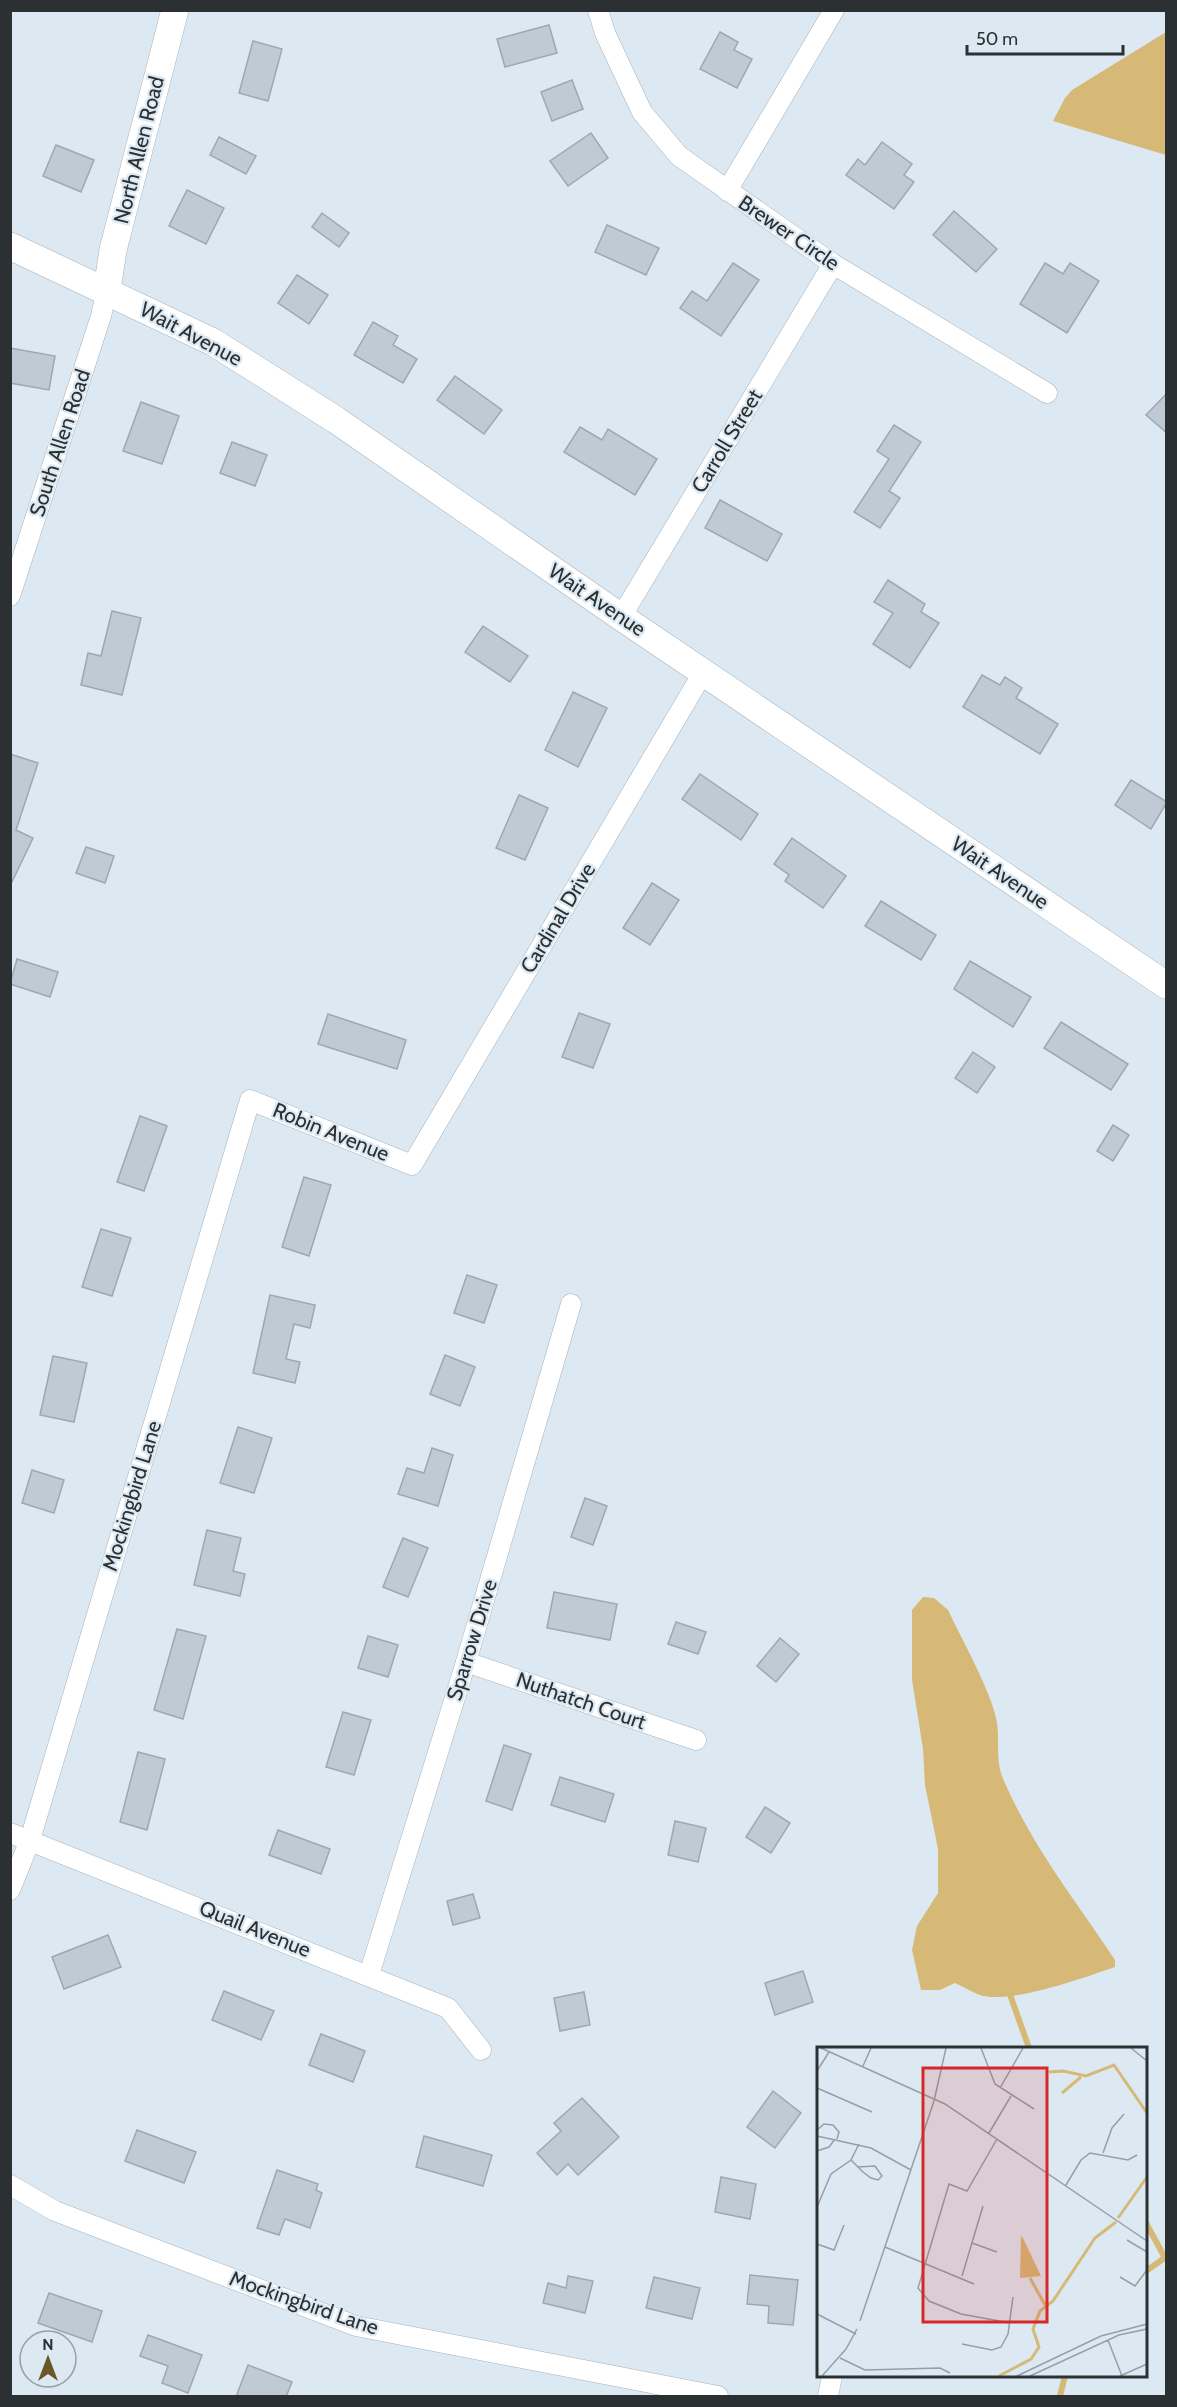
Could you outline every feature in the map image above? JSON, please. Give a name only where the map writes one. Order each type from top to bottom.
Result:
[{"type":"main road","name":"North Allen Road","points":[[107,290],[113,250],[175,10]]},
{"type":"main road","name":"Wait Avenue","points":[[10,246],[213,342],[336,420],[621,617],[1167,985]]},
{"type":"street","name":"Brewer Circle","points":[[598,10],[604,33],[642,112],[678,156],[833,264],[1047,393]]},
{"type":"street","points":[[728,191],[834,10]]},
{"type":"street","name":"Carroll Street","points":[[621,617],[833,264]]},
{"type":"street","name":"South Allen Road","points":[[10,596],[101,316],[107,290]]},
{"type":"street","name":"Cardinal Drive","points":[[412,1165],[704,671]]},
{"type":"street","name":"Robin Avenue","points":[[250,1100],[412,1165]]},
{"type":"street","name":"Mockingbird Lane","points":[[10,1890],[30,1840],[250,1100]]},
{"type":"street","name":"Sparrow Drive","points":[[369,1975],[466,1662],[571,1304]]},
{"type":"street","name":"Nuthatch Court","points":[[466,1662],[696,1740]]},
{"type":"street","name":"Quail Avenue","points":[[10,1833],[448,2008],[481,2050]]},
{"type":"street","name":"Mockingbird Lane","points":[[10,2185],[55,2211],[356,2325],[718,2397]]},
{"type":"street","points":[[828,2397],[832,2377]]},
{"type":"shaded area","points":[[1166,32],[1166,155],[1053,121],[1072,90]]},
{"type":"shaded area","points":[[923,1597],[934,1598],[948,1610],[983,1682],[994,1711],[1001,1774],[1015,1805],[1055,1873],[1115,1960],[1115,1967],[1067,1983],[1010,1996],[980,1995],[955,1983],[940,1990],[921,1990],[912,1950],[917,1926],[938,1893],[938,1849],[925,1785],[923,1749],[912,1680],[912,1610]]},
{"type":"building","points":[[549,25],[557,53],[505,67],[497,39]]},
{"type":"building","points":[[720,32],[738,42],[734,50],[752,59],[737,88],[700,69]]},
{"type":"building","points":[[253,41],[282,49],[268,101],[239,93]]},
{"type":"building","points":[[572,80],[583,109],[552,121],[541,92]]},
{"type":"building","points":[[591,133],[608,158],[568,186],[550,161]]},
{"type":"building","points":[[219,137],[256,156],[246,174],[210,155]]},
{"type":"building","points":[[882,142],[912,164],[904,175],[914,182],[894,209],[846,175],[858,159],[865,165]]},
{"type":"building","points":[[56,145],[94,160],[81,192],[43,176]]},
{"type":"building","points":[[187,190],[224,208],[206,244],[169,226]]},
{"type":"building","points":[[954,211],[997,249],[976,272],[933,235]]},
{"type":"building","points":[[322,213],[349,233],[339,247],[312,227]]},
{"type":"building","points":[[607,225],[659,248],[646,275],[595,252]]},
{"type":"building","points":[[733,263],[759,280],[721,336],[680,308],[692,291],[707,301]]},
{"type":"building","points":[[1045,263],[1063,274],[1070,263],[1099,281],[1067,333],[1020,304]]},
{"type":"building","points":[[297,275],[328,295],[309,324],[278,303]]},
{"type":"building","points":[[373,322],[398,336],[393,345],[417,359],[403,383],[354,355]]},
{"type":"building","points":[[10,348],[55,356],[49,390],[10,383]]},
{"type":"building","points":[[455,376],[502,410],[484,434],[437,400]]},
{"type":"building","points":[[1167,393],[1167,433],[1146,415]]},
{"type":"building","points":[[141,402],[179,416],[162,464],[123,451]]},
{"type":"building","points":[[894,425],[921,442],[889,491],[900,498],[880,528],[854,512],[889,459],[877,451]]},
{"type":"building","points":[[580,427],[602,440],[608,429],[657,459],[635,495],[564,452]]},
{"type":"building","points":[[232,442],[267,455],[255,486],[220,473]]},
{"type":"building","points":[[720,500],[782,534],[767,561],[705,528]]},
{"type":"building","points":[[888,580],[925,604],[921,612],[939,623],[910,668],[873,644],[893,613],[874,602]]},
{"type":"building","points":[[112,611],[141,618],[122,695],[81,685],[88,653],[101,656]]},
{"type":"building","points":[[483,626],[528,656],[510,682],[465,652]]},
{"type":"building","points":[[982,675],[1000,685],[1005,677],[1022,688],[1016,698],[1058,724],[1040,754],[963,707]]},
{"type":"building","points":[[573,692],[607,708],[578,767],[545,750]]},
{"type":"building","points":[[10,754],[38,763],[16,830],[33,838],[10,886]]},
{"type":"building","points":[[700,774],[758,814],[741,840],[682,799]]},
{"type":"building","points":[[1131,780],[1167,802],[1151,829],[1115,805]]},
{"type":"building","points":[[519,795],[548,808],[525,860],[496,848]]},
{"type":"building","points":[[792,838],[846,876],[823,908],[785,881],[789,875],[774,864]]},
{"type":"building","points":[[86,847],[114,856],[105,883],[76,873]]},
{"type":"building","points":[[652,883],[679,900],[650,945],[623,928]]},
{"type":"building","points":[[881,901],[936,935],[921,960],[865,926]]},
{"type":"building","points":[[17,959],[58,972],[50,997],[10,984]]},
{"type":"building","points":[[970,961],[1031,997],[1013,1027],[954,989]]},
{"type":"building","points":[[579,1013],[610,1024],[593,1068],[562,1057]]},
{"type":"building","points":[[328,1014],[406,1040],[397,1069],[318,1044]]},
{"type":"building","points":[[1061,1022],[1128,1064],[1111,1090],[1044,1048]]},
{"type":"building","points":[[973,1052],[995,1067],[977,1093],[955,1078]]},
{"type":"building","points":[[140,1116],[167,1126],[144,1191],[117,1182]]},
{"type":"building","points":[[1113,1125],[1129,1135],[1113,1161],[1097,1151]]},
{"type":"building","points":[[304,1177],[331,1185],[309,1256],[282,1247]]},
{"type":"building","points":[[101,1229],[131,1238],[112,1296],[82,1287]]},
{"type":"building","points":[[467,1275],[497,1285],[484,1323],[454,1313]]},
{"type":"building","points":[[270,1295],[315,1305],[310,1328],[294,1324],[286,1359],[300,1362],[295,1383],[253,1373]]},
{"type":"building","points":[[445,1355],[475,1367],[460,1406],[430,1394]]},
{"type":"building","points":[[53,1356],[87,1363],[74,1422],[40,1415]]},
{"type":"building","points":[[238,1427],[272,1438],[254,1493],[220,1483]]},
{"type":"building","points":[[432,1448],[453,1455],[438,1506],[398,1494],[407,1468],[424,1473]]},
{"type":"building","points":[[32,1470],[64,1480],[54,1513],[22,1503]]},
{"type":"building","points":[[585,1498],[607,1506],[593,1545],[571,1537]]},
{"type":"building","points":[[207,1530],[241,1538],[233,1571],[245,1574],[240,1596],[194,1585]]},
{"type":"building","points":[[403,1538],[428,1548],[408,1597],[383,1587]]},
{"type":"building","points":[[554,1592],[617,1604],[610,1640],[547,1628]]},
{"type":"building","points":[[676,1622],[706,1632],[698,1654],[668,1644]]},
{"type":"building","points":[[177,1629],[206,1636],[183,1719],[154,1710]]},
{"type":"building","points":[[368,1636],[398,1645],[388,1677],[358,1668]]},
{"type":"building","points":[[780,1638],[799,1654],[776,1682],[757,1666]]},
{"type":"building","points":[[343,1712],[371,1720],[354,1775],[326,1767]]},
{"type":"building","points":[[504,1745],[531,1754],[512,1810],[486,1801]]},
{"type":"building","points":[[138,1752],[165,1759],[147,1830],[120,1822]]},
{"type":"building","points":[[560,1777],[614,1794],[605,1822],[551,1805]]},
{"type":"building","points":[[765,1807],[790,1823],[771,1853],[746,1837]]},
{"type":"building","points":[[675,1821],[706,1828],[698,1862],[668,1855]]},
{"type":"building","points":[[278,1830],[330,1849],[321,1874],[269,1855]]},
{"type":"building","points":[[473,1894],[480,1918],[453,1925],[447,1901]]},
{"type":"building","points":[[108,1935],[121,1967],[64,1989],[52,1957]]},
{"type":"building","points":[[803,1971],[813,2002],[775,2015],[765,1983]]},
{"type":"building","points":[[224,1991],[274,2011],[261,2040],[212,2020]]},
{"type":"building","points":[[584,1992],[590,2025],[560,2031],[554,1998]]},
{"type":"building","points":[[321,2034],[365,2051],[353,2082],[309,2065]]},
{"type":"building","points":[[773,2091],[801,2113],[775,2148],[747,2127]]},
{"type":"building","points":[[582,2098],[619,2137],[578,2175],[568,2164],[557,2175],[537,2153],[561,2131],[554,2123]]},
{"type":"building","points":[[137,2130],[196,2152],[184,2183],[125,2161]]},
{"type":"building","points":[[424,2136],[492,2155],[483,2186],[416,2167]]},
{"type":"building","points":[[277,2170],[318,2184],[316,2190],[322,2193],[310,2228],[285,2219],[279,2235],[257,2228]]},
{"type":"building","points":[[721,2177],[756,2184],[750,2219],[715,2212]]},
{"type":"building","points":[[750,2275],[798,2280],[793,2325],[768,2323],[769,2306],[747,2304]]},
{"type":"building","points":[[568,2276],[593,2281],[585,2313],[543,2303],[548,2283],[566,2288]]},
{"type":"building","points":[[654,2277],[700,2288],[692,2319],[646,2308]]},
{"type":"building","points":[[49,2293],[102,2311],[92,2342],[78,2337],[78,2329],[55,2329],[38,2323]]},
{"type":"building","points":[[148,2335],[202,2355],[188,2393],[162,2383],[168,2366],[140,2356]]},
{"type":"building","points":[[248,2365],[292,2382],[286,2397],[236,2397]]},
{"type":"waterway","points":[[1008,1989],[1029,2047]]},
{"type":"waterway","points":[[1147,2225],[1165,2258]]},
{"type":"waterway","points":[[1147,2270],[1166,2257]]},
{"type":"waterway","points":[[1060,2396],[1065,2377]]}]
